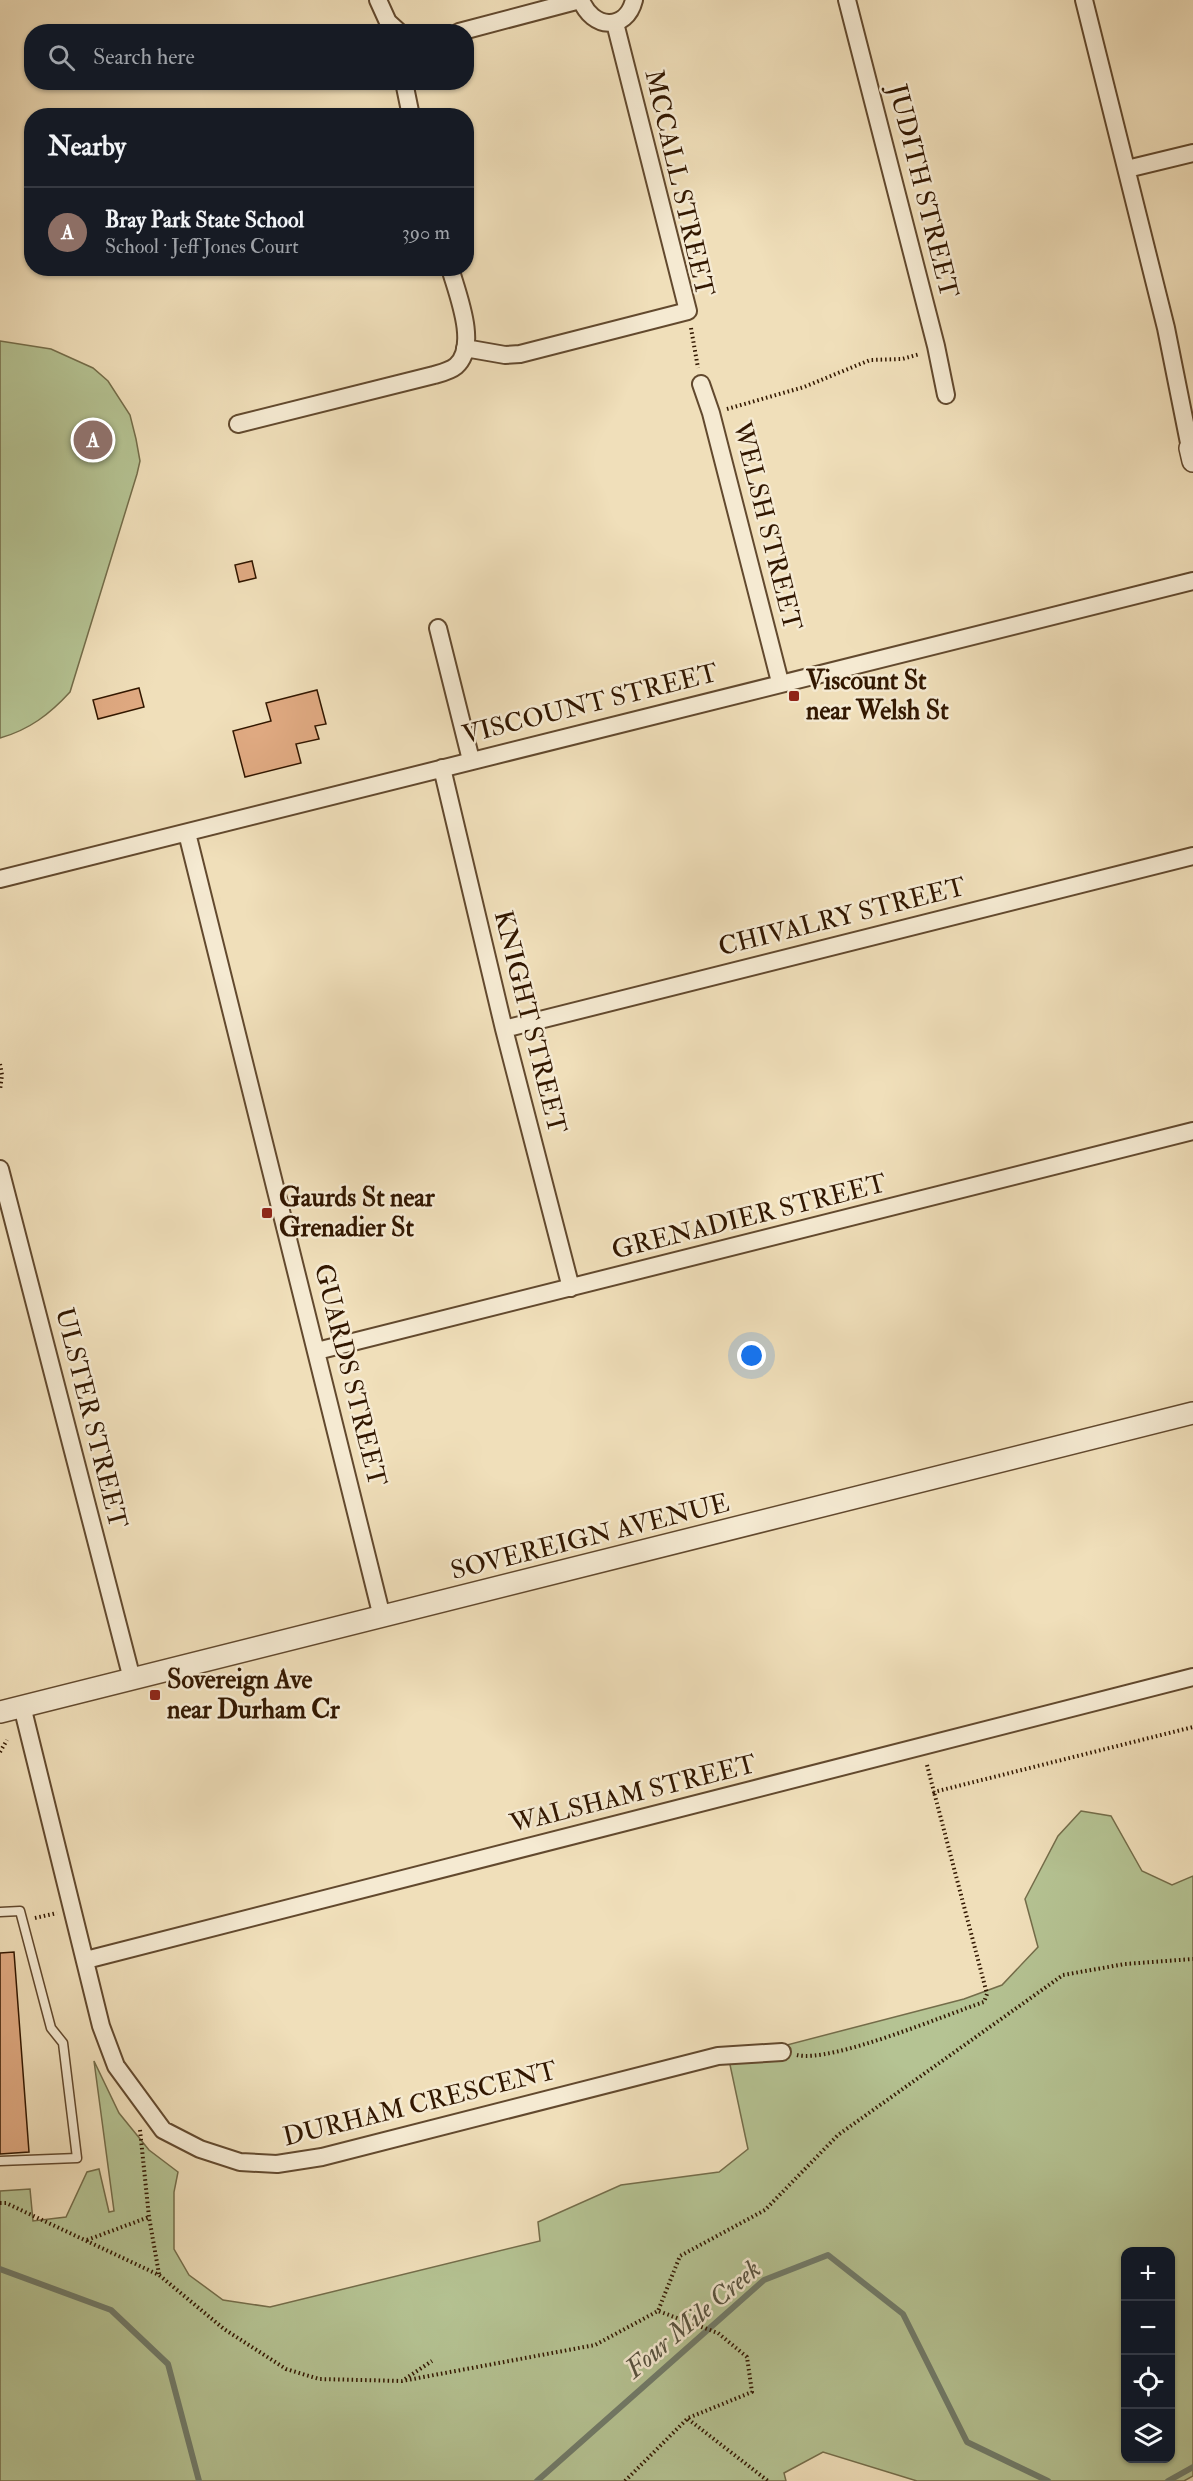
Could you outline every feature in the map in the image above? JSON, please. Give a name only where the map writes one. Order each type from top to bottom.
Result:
[{"type":"street","points":[[378,0],[381,11],[390,24]]},
{"type":"street","points":[[474,28],[580,0],[585,11],[593,19],[603,23],[615,23],[632,9],[634,0]]},
{"type":"street","name":"JUDITH STREET","points":[[847,0],[936,346],[946,395]]},
{"type":"street","points":[[1084,0],[1166,328],[1192,452]]},
{"type":"street","name":"MCCALL STREET","points":[[465,348],[505,355],[520,354],[688,311],[615,23]]},
{"type":"street","points":[[406,90],[409,108]]},
{"type":"street","points":[[1127,169],[1193,153]]},
{"type":"street","points":[[238,424],[445,371],[456,366],[465,348],[466,327],[452,276]]},
{"type":"street","name":"WELSH STREET","points":[[701,384],[711,412],[780,682]]},
{"type":"street","name":"VISCOUNT STREET","points":[[0,879],[780,682],[1193,581]]},
{"type":"street","points":[[438,628],[471,760]]},
{"type":"street","name":"KNIGHT STREET","points":[[442,768],[504,1029],[571,1288]]},
{"type":"street","name":"GUARDS STREET","points":[[187,832],[382,1617]]},
{"type":"street","name":"CHIVALRY STREET","points":[[504,1029],[1193,856]]},
{"type":"street","name":"GRENADIER STREET","points":[[317,1351],[1193,1131]]},
{"type":"street","name":"ULSTER STREET","points":[[0,1169],[132,1679]]},
{"type":"street","name":"SOVEREIGN AVENUE","points":[[0,1712],[1193,1413]]},
{"type":"street","name":"WALSHAM STREET","points":[[86,1960],[1193,1677]]},
{"type":"street","name":"DURHAM CRESCENT","points":[[22,1706],[101,2026],[116,2066],[163,2130],[200,2149],[240,2162],[277,2164],[322,2157],[718,2056],[782,2052]]},
{"type":"lane","points":[[0,1912],[20,1911],[51,2028],[63,2043],[77,2158],[0,2161]]},
{"type":"path","points":[[688,311],[701,384]]},
{"type":"path","points":[[711,412],[804,387],[870,360],[908,358],[936,346]]},
{"type":"path","points":[[0,1064],[2,1075],[0,1090]]},
{"type":"path","points":[[934,1792],[1193,1727]]},
{"type":"path","points":[[0,1752],[7,1740]]},
{"type":"path","points":[[782,2052],[808,2058],[869,2042],[984,2002],[987,1994],[927,1765]]},
{"type":"path","points":[[22,1921],[72,1909]]},
{"type":"path","points":[[0,2203],[6,2203],[159,2275],[224,2329],[286,2368],[319,2379],[402,2381],[595,2345],[658,2311],[680,2256],[765,2210],[838,2135],[1063,1975],[1125,1964],[1193,1959]]},
{"type":"path","points":[[137,2123],[141,2135],[149,2217],[159,2275]]},
{"type":"path","points":[[86,2240],[149,2217]]},
{"type":"path","points":[[625,2481],[688,2418],[752,2392],[747,2357],[718,2333],[658,2311]]},
{"type":"path","points":[[402,2381],[432,2361]]},
{"type":"path","points":[[688,2418],[768,2481]]},
{"type":"green space","points":[[0,341],[51,349],[93,368],[108,381],[130,415],[140,461],[70,692],[38,720],[20,731],[0,738]]},
{"type":"green space","points":[[1081,1811],[1111,1816],[1142,1871],[1172,1885],[1193,1876],[1193,2476],[1184,2481],[917,2481],[823,2452],[784,2473],[786,2481],[0,2481],[0,2191],[30,2189],[33,2221],[66,2217],[87,2172],[99,2169],[109,2212],[114,2211],[94,2061],[119,2113],[149,2150],[178,2172],[174,2192],[174,2249],[189,2275],[223,2300],[270,2307],[540,2241],[538,2222],[621,2185],[719,2172],[748,2149],[729,2060],[964,1999],[1002,1985],[1038,1947],[1025,1899],[1058,1836]]},
{"type":"building","points":[[252,561],[256,578],[239,582],[235,565]]},
{"type":"building","points":[[139,688],[144,707],[98,719],[93,700]]},
{"type":"building","points":[[317,690],[326,724],[315,726],[319,739],[296,744],[301,763],[245,777],[233,731],[271,721],[266,703]]},
{"type":"building","points":[[14,1952],[29,2152],[0,2154],[0,1953]]},
{"type":"waterway","name":"Four Mile Creek","points":[[537,2481],[764,2280],[828,2255],[903,2314],[967,2442],[1048,2481]]},
{"type":"waterway","name":"Four Mile Creek","points":[[0,2269],[111,2310],[168,2364],[199,2481]]},
{"type":"waterway","name":"Four Mile Creek","points":[[1168,2481],[1193,2467]]},
{"type":"place","name":"Bray Park State School","points":[[93,440]]},
{"type":"place","name":"Viscount St near Welsh St","points":[[794,696]]},
{"type":"place","name":"Gaurds St near Grenadier St","points":[[267,1213]]},
{"type":"place","name":"Sovereign Ave near Durham Cr","points":[[155,1695]]}]
